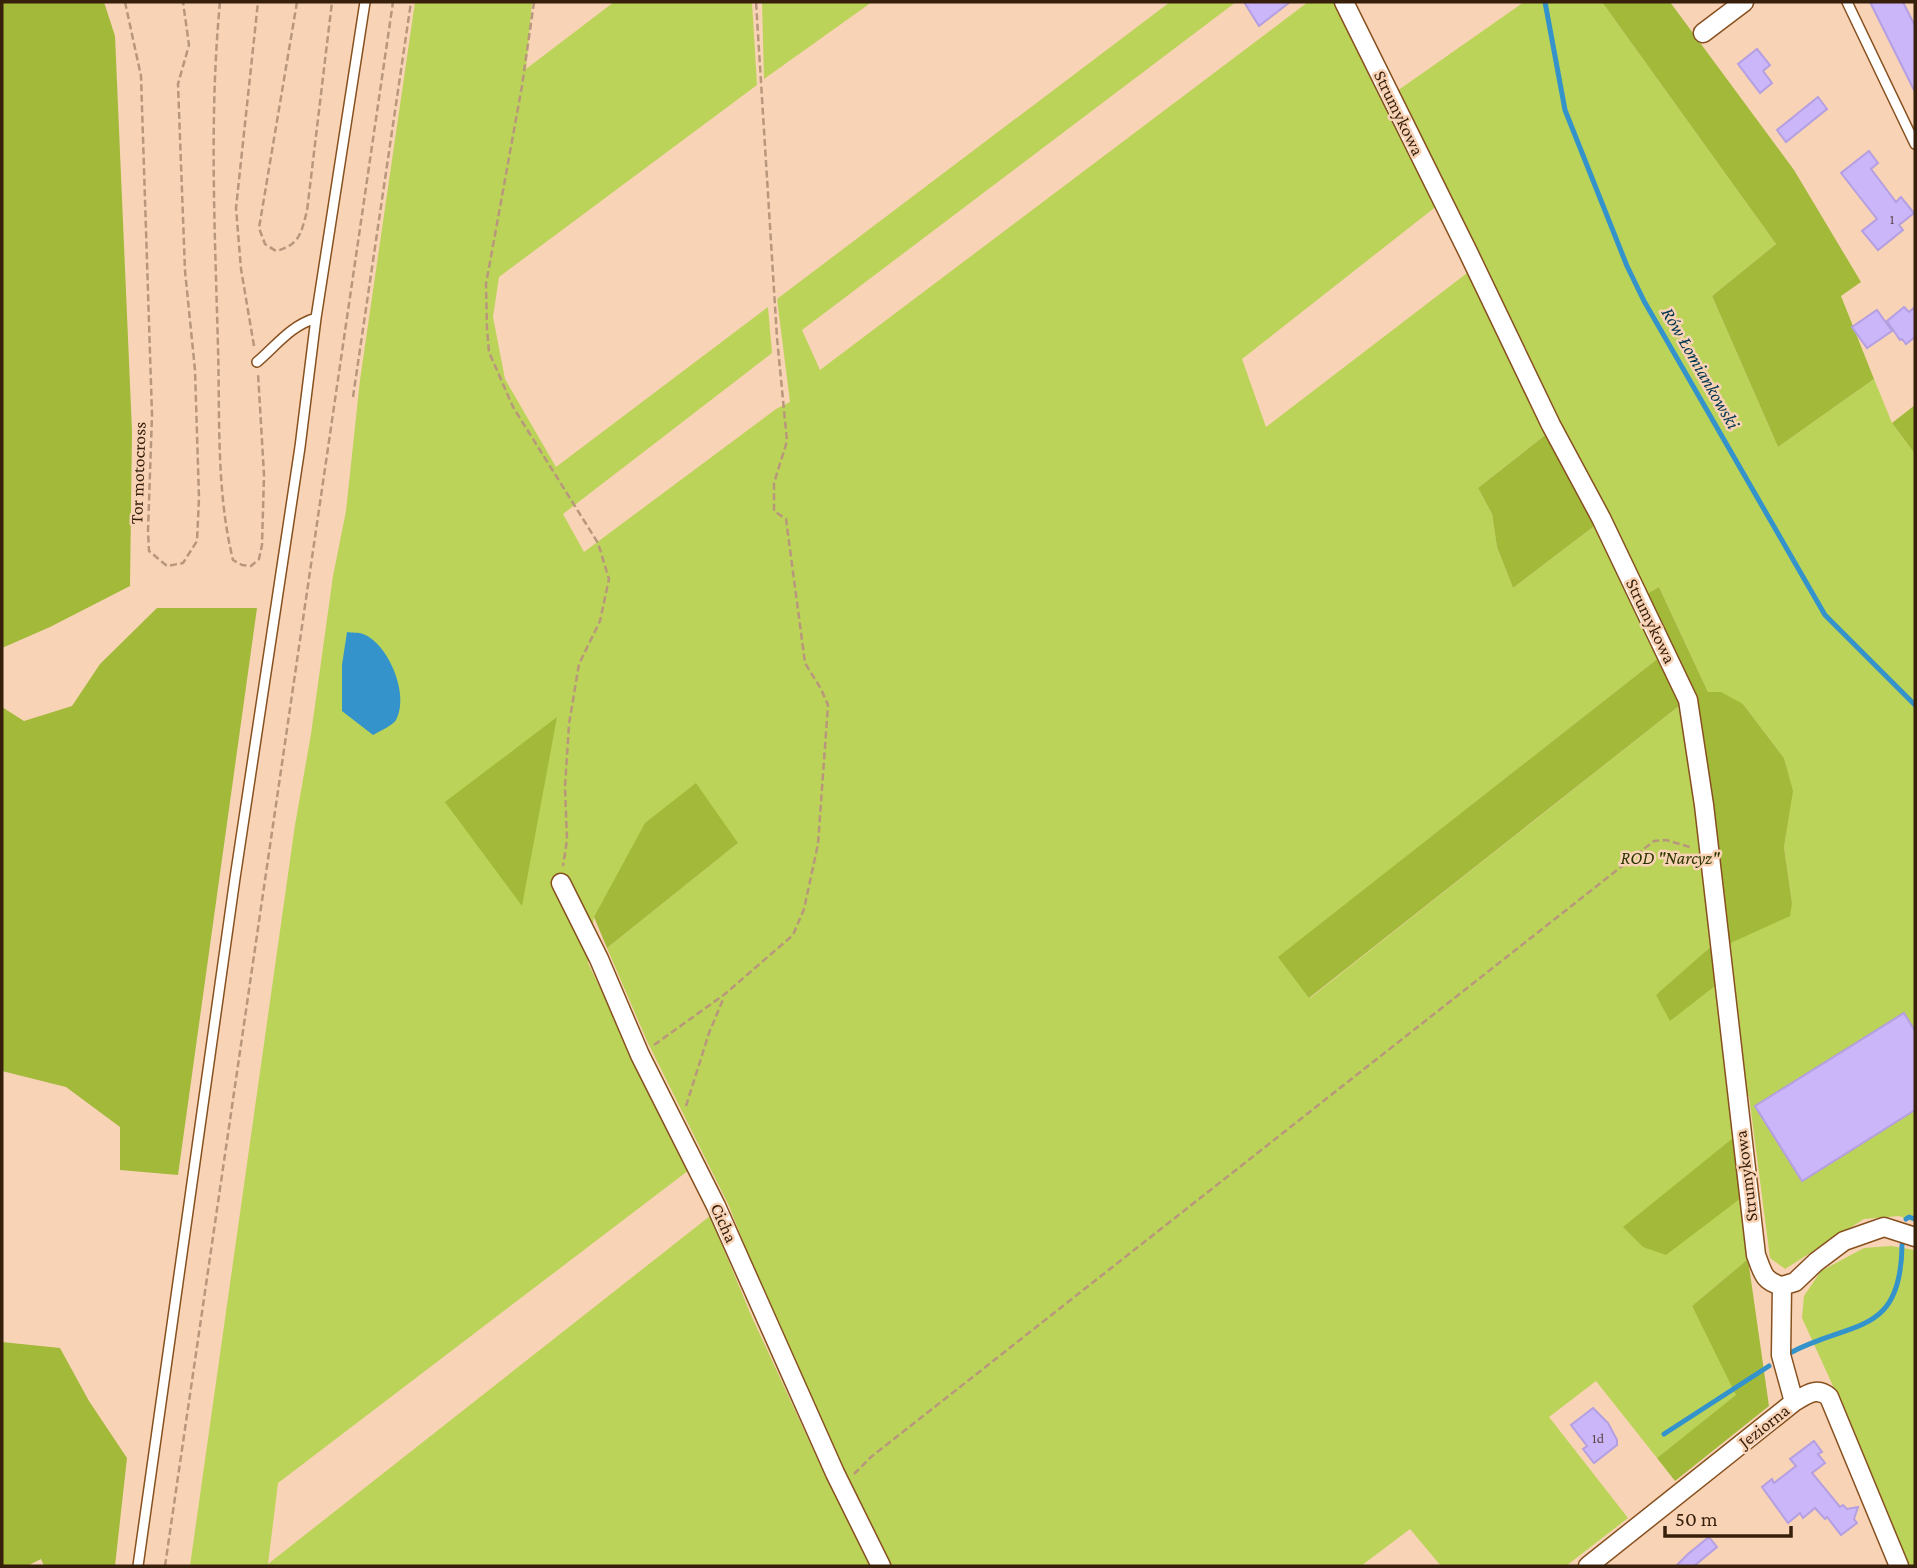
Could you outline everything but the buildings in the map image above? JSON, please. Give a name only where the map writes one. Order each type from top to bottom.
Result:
[{"type":"street","name":"Strumykowa","points":[[1344,2],[1551,425],[1601,518],[1688,700],[1704,804],[1707,851],[1756,1255],[1763,1274],[1770,1283],[1782,1286]]},
{"type":"street","points":[[1703,33],[1744,2]]},
{"type":"street","name":"Cicha","points":[[561,883],[599,959],[640,1055],[716,1206],[835,1473],[881,1566]]},
{"type":"street","points":[[1782,1286],[1795,1282],[1815,1262],[1844,1241],[1884,1227],[1915,1237]]},
{"type":"street","name":"Jeziorna","points":[[1587,1566],[1794,1402],[1781,1354],[1782,1286]]},
{"type":"street","points":[[1794,1402],[1810,1392],[1820,1391],[1829,1397],[1899,1566]]},
{"type":"lane","points":[[138,1566],[316,318],[365,2]]},
{"type":"lane","points":[[1847,2],[1915,144]]},
{"type":"lane","points":[[257,362],[290,330],[316,318]]},
{"type":"path","name":"Tor motocross","points":[[125,2],[141,76],[151,377],[149,551],[167,566],[183,563],[197,541],[199,498],[195,370],[185,271],[178,84],[189,45],[183,2]]},
{"type":"path","points":[[220,2],[215,56],[214,175],[223,487],[233,560],[251,566],[259,559],[262,545],[264,475],[257,362],[241,269],[236,208],[257,2]]},
{"type":"path","points":[[297,2],[260,228],[265,244],[276,251],[288,248],[299,238],[307,211],[332,2]]},
{"type":"path","points":[[165,1566],[393,2]]},
{"type":"path","points":[[353,397],[411,2]]},
{"type":"path","points":[[534,2],[522,86],[486,284],[489,352],[513,407],[598,543],[609,579],[600,621],[579,664],[569,724],[565,787],[567,840],[561,883]]},
{"type":"path","points":[[640,1055],[726,994],[793,935],[804,909],[818,844],[828,705],[805,663],[786,519],[774,511],[774,483],[787,441],[775,310],[756,2]]},
{"type":"path","points":[[850,1478],[871,1457],[1654,841],[1666,840],[1702,850]]},
{"type":"path","points":[[674,1123],[689,1099],[709,1033],[726,994]]},
{"type":"green space","points":[[2,2],[104,2],[115,36],[132,431],[130,586],[2,648]]},
{"type":"green space","name":"ROD \"Narcyz\"","points":[[415,2],[532,2],[526,69],[614,2],[752,2],[757,85],[499,277],[493,317],[505,379],[556,467],[768,307],[772,353],[563,514],[584,552],[776,409],[790,402],[777,299],[1170,2],[1236,2],[802,330],[820,370],[1308,2],[1337,2],[1438,205],[1242,359],[1266,427],[1471,270],[1549,432],[1478,488],[1492,514],[1497,547],[1513,588],[1597,524],[1661,656],[1279,957],[1310,998],[1684,702],[1745,1195],[1748,1259],[1692,1306],[1737,1395],[1657,1458],[1596,1381],[1549,1417],[1628,1518],[1566,1566],[1441,1566],[1410,1529],[1361,1566],[891,1566],[779,1333],[729,1206],[647,1041],[607,948],[738,843],[594,917],[588,963],[689,1170],[278,1483],[268,1564],[710,1216],[751,1315],[829,1484],[860,1534],[874,1566],[190,1566],[295,825],[333,576],[346,511],[360,380]]},
{"type":"green space","points":[[762,2],[872,2],[764,79]]},
{"type":"green space","points":[[1524,2],[1602,2],[1776,244],[1712,296],[1778,447],[1874,379],[1892,423],[1915,454],[1915,1222],[1899,1216],[1864,1219],[1785,1269],[1770,1258],[1749,1096],[1742,1100],[1724,946],[1792,903],[1784,847],[1792,791],[1784,758],[1743,704],[1708,692],[1659,587],[1643,596],[1397,91]]},
{"type":"green space","points":[[1602,2],[1670,2],[1794,170],[1861,282],[1841,296],[1874,379],[1778,447],[1712,296],[1776,244]]},
{"type":"green space","points":[[1915,405],[1915,454],[1892,423]]},
{"type":"green space","points":[[1549,432],[1597,524],[1513,588],[1497,547],[1492,514],[1478,488]]},
{"type":"green space","points":[[1659,587],[1708,692],[1721,692],[1743,704],[1784,758],[1793,791],[1784,847],[1792,903],[1790,916],[1724,946],[1694,699],[1643,596]]},
{"type":"green space","points":[[157,608],[257,608],[178,1175],[120,1170],[120,1127],[66,1087],[2,1071],[2,707],[24,721],[72,706],[100,664]]},
{"type":"green space","points":[[1661,656],[1684,702],[1309,998],[1278,957]]},
{"type":"green space","points":[[557,717],[522,906],[445,802]]},
{"type":"green space","points":[[696,783],[738,843],[607,948],[594,917],[645,823]]},
{"type":"green space","points":[[1714,944],[1720,982],[1670,1021],[1656,995]]},
{"type":"green space","points":[[1738,1134],[1745,1195],[1666,1255],[1643,1247],[1623,1227]]},
{"type":"green space","points":[[1891,1246],[1915,1250],[1915,1566],[1906,1566],[1838,1397],[1802,1318],[1804,1296],[1821,1271],[1864,1248]]},
{"type":"green space","points":[[1748,1259],[1769,1406],[1675,1481],[1657,1458],[1736,1395],[1692,1306]]},
{"type":"green space","points":[[2,1342],[60,1348],[89,1401],[127,1458],[115,1566],[44,1566],[41,1559],[27,1566],[2,1566]]},
{"type":"water","points":[[347,632],[363,634],[381,648],[389,659],[399,685],[400,710],[396,720],[373,735],[342,711],[342,665]]},
{"type":"waterway","name":"Rów Łomiankowski","points":[[1545,2],[1565,110],[1627,266],[1644,301],[1825,615],[1915,705]]},
{"type":"waterway","name":"Rów Łomiankowski","points":[[1906,1219],[1915,1219]]},
{"type":"waterway","name":"Rów Łomiankowski","points":[[1790,1353],[1852,1329],[1882,1311],[1893,1296],[1899,1275],[1902,1245]]},
{"type":"waterway","points":[[1664,1434],[1769,1366]]}]
